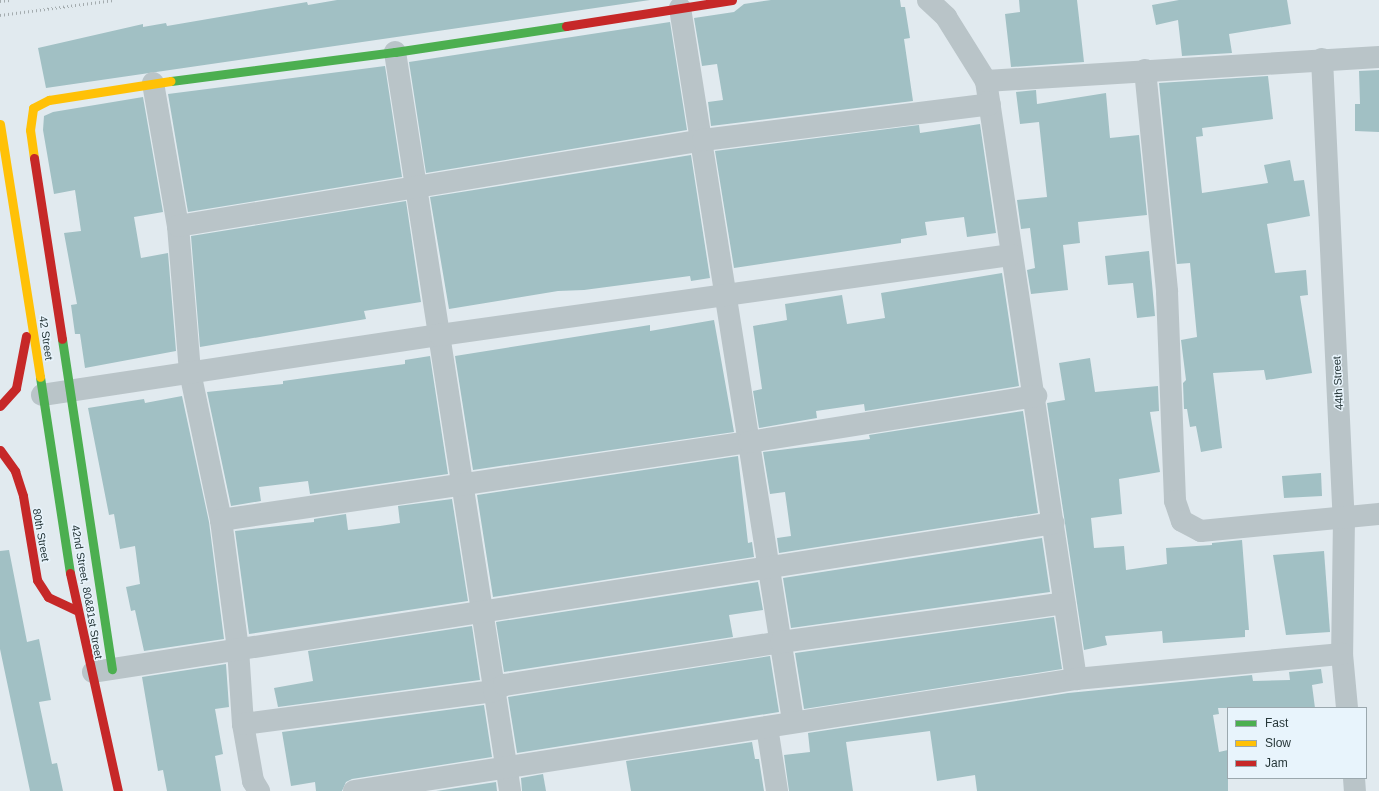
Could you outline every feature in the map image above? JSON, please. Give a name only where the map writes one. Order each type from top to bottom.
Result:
[{"type":"street","points":[[112,669],[30,130],[33,108],[49,100],[153,82],[395,52],[732,0]]},
{"type":"street","points":[[928,0],[946,17],[986,81],[1011,255],[1036,396],[1064,603],[1076,679]]},
{"type":"street","points":[[680,8],[703,140],[725,296],[793,721]]},
{"type":"street","points":[[395,52],[510,791]]},
{"type":"street","points":[[986,81],[1322,59],[1379,57]]},
{"type":"street","name":"44th Street","points":[[1322,59],[1344,518],[1342,654],[1347,707]]},
{"type":"street","points":[[1145,70],[1167,292],[1175,501],[1182,522],[1201,531],[1379,514]]},
{"type":"street","points":[[153,82],[178,226],[190,372],[221,520],[238,649],[244,724],[253,781],[259,791]]},
{"type":"street","points":[[178,226],[703,140],[990,104]]},
{"type":"street","points":[[0,124],[27,283],[22,365],[16,388],[0,406]]},
{"type":"street","points":[[42,395],[70,392],[190,372],[440,335],[1011,255]]},
{"type":"street","name":"42 Street","points":[[27,283],[42,395]]},
{"type":"street","name":"42nd Street, 80&81st Street","points":[[42,395],[76,610],[118,791]]},
{"type":"street","points":[[221,520],[749,442],[1036,396]]},
{"type":"street","name":"80th Street","points":[[0,450],[15,471],[23,496],[37,580],[48,597],[76,610]]},
{"type":"street","points":[[90,672],[1054,523]]},
{"type":"street","points":[[244,724],[494,691],[504,685],[781,642],[1064,603]]},
{"type":"street","points":[[354,791],[506,766],[767,727],[793,721],[1076,679],[1342,654]]},
{"type":"street","points":[[767,727],[777,791]]},
{"type":"street","points":[[1354,779],[1355,791]]},
{"type":"building","points":[[337,0],[650,0],[46,88],[38,48],[143,24],[143,27],[166,23],[167,26],[307,2],[308,5]]},
{"type":"building","points":[[771,0],[900,0],[901,7],[905,7],[910,38],[904,39],[913,101],[711,126],[708,102],[723,100],[717,64],[702,66],[694,18],[734,12],[744,4]]},
{"type":"building","points":[[1019,0],[1077,0],[1084,62],[1011,67],[1005,14],[1020,12]]},
{"type":"building","points":[[1179,0],[1287,0],[1291,24],[1229,34],[1232,53],[1182,56],[1178,20],[1156,25],[1152,5]]},
{"type":"building","points":[[670,22],[687,130],[426,173],[409,62]]},
{"type":"building","points":[[385,66],[402,177],[188,212],[168,94]]},
{"type":"building","points":[[1379,70],[1379,132],[1355,131],[1355,104],[1360,104],[1359,71]]},
{"type":"building","points":[[1268,76],[1273,119],[1202,128],[1203,136],[1196,137],[1202,193],[1268,183],[1264,165],[1290,160],[1294,181],[1304,180],[1310,216],[1267,224],[1275,273],[1306,270],[1308,295],[1300,296],[1312,373],[1266,380],[1264,370],[1213,373],[1222,448],[1201,452],[1196,426],[1190,427],[1187,409],[1184,409],[1183,383],[1186,380],[1181,340],[1197,337],[1190,263],[1177,264],[1159,83]]},
{"type":"building","points":[[1036,90],[1037,104],[1106,93],[1110,138],[1139,135],[1147,215],[1078,222],[1080,243],[1063,245],[1068,290],[1031,294],[1027,270],[1035,268],[1030,228],[1021,229],[1017,200],[1047,197],[1039,122],[1020,124],[1016,92]]},
{"type":"building","points":[[143,97],[163,212],[134,217],[141,258],[168,253],[176,351],[85,368],[80,334],[75,334],[71,305],[77,304],[64,233],[81,231],[75,190],[54,194],[43,130],[44,116],[53,112]]},
{"type":"building","points":[[980,124],[996,233],[967,237],[964,217],[925,222],[927,235],[901,239],[901,243],[734,268],[715,151],[919,125],[920,133]]},
{"type":"building","points":[[691,155],[710,278],[691,281],[690,276],[584,290],[558,291],[449,309],[430,197]]},
{"type":"building","points":[[406,201],[421,302],[364,311],[366,319],[200,347],[191,236]]},
{"type":"building","points":[[1149,251],[1155,316],[1137,318],[1133,283],[1108,285],[1105,256]]},
{"type":"building","points":[[1002,273],[1019,386],[865,411],[864,404],[816,411],[817,418],[759,428],[753,391],[762,389],[753,326],[787,320],[785,304],[842,295],[847,324],[885,318],[881,293]]},
{"type":"building","points":[[714,320],[734,432],[473,470],[455,356],[650,325],[650,331]]},
{"type":"building","points":[[430,356],[448,474],[310,494],[308,481],[259,487],[261,501],[231,506],[207,392],[283,384],[283,381],[405,364],[405,360]]},
{"type":"building","points":[[1090,358],[1095,392],[1158,386],[1159,411],[1150,412],[1160,472],[1119,479],[1122,514],[1091,518],[1094,548],[1124,546],[1126,570],[1167,564],[1166,548],[1212,545],[1212,543],[1242,540],[1249,630],[1245,630],[1245,637],[1163,643],[1162,631],[1105,636],[1107,645],[1084,650],[1047,403],[1065,400],[1059,363]]},
{"type":"building","points":[[182,396],[209,522],[224,639],[144,651],[135,610],[131,611],[126,587],[140,584],[135,546],[120,549],[114,514],[109,515],[88,408],[144,399],[145,403]]},
{"type":"building","points":[[1023,411],[1038,513],[779,553],[777,538],[791,536],[785,492],[770,494],[763,452],[870,439],[869,435]]},
{"type":"building","points":[[738,456],[748,543],[752,542],[754,557],[493,597],[477,495]]},
{"type":"building","points":[[1321,473],[1322,496],[1284,498],[1282,476]]},
{"type":"building","points":[[452,499],[468,601],[249,634],[235,531],[314,522],[314,519],[346,514],[348,530],[380,526],[400,523],[398,506]]},
{"type":"building","points":[[1042,538],[1050,592],[791,628],[783,578]]},
{"type":"building","points":[[9,550],[27,642],[39,639],[51,700],[39,702],[52,764],[57,763],[63,791],[30,791],[0,649],[0,551]]},
{"type":"building","points":[[1324,551],[1330,632],[1286,635],[1273,555]]},
{"type":"building","points":[[758,582],[763,610],[729,615],[733,637],[504,672],[496,622]]},
{"type":"building","points":[[1054,617],[1062,669],[804,709],[795,653]]},
{"type":"building","points":[[472,626],[480,680],[278,707],[274,688],[313,681],[308,651]]},
{"type":"building","points":[[770,656],[779,712],[517,753],[508,697]]},
{"type":"building","points":[[226,664],[229,707],[215,709],[223,754],[215,756],[221,791],[167,791],[163,770],[158,771],[142,677]]},
{"type":"building","points":[[1321,669],[1323,683],[1312,685],[1315,707],[1227,707],[1218,708],[1219,714],[1213,715],[1219,752],[1227,750],[1228,791],[977,791],[975,775],[937,781],[930,731],[846,742],[853,791],[789,791],[784,755],[810,752],[808,733],[1068,693],[1252,675],[1253,681],[1290,680],[1289,672]]},
{"type":"building","points":[[484,705],[492,757],[352,779],[346,782],[342,791],[316,791],[315,782],[291,786],[282,732]]},
{"type":"building","points":[[752,742],[755,759],[759,759],[764,791],[631,791],[626,761]]},
{"type":"building","points":[[543,774],[546,791],[522,791],[521,778]]},
{"type":"building","points":[[496,782],[497,791],[436,791]]},
{"type":"railway","points":[[0,1],[10,0]]},
{"type":"railway","points":[[0,15],[114,0]]},
{"type":"traffic: fast","points":[[171,81],[395,52],[566,26]]},
{"type":"traffic: fast","points":[[62,339],[112,669]]},
{"type":"traffic: fast","points":[[40,377],[70,573]]},
{"type":"traffic: slow","points":[[34,158],[30,130],[33,108],[49,100],[171,81]]},
{"type":"traffic: slow","points":[[0,124],[40,377]]},
{"type":"traffic: jam","points":[[566,26],[732,0]]},
{"type":"traffic: jam","points":[[34,158],[62,339]]},
{"type":"traffic: jam","points":[[0,406],[16,388],[26,336]]},
{"type":"traffic: jam","points":[[0,450],[15,471],[23,496],[37,580],[48,597],[76,610]]},
{"type":"traffic: jam","points":[[70,573],[118,791]]}]
